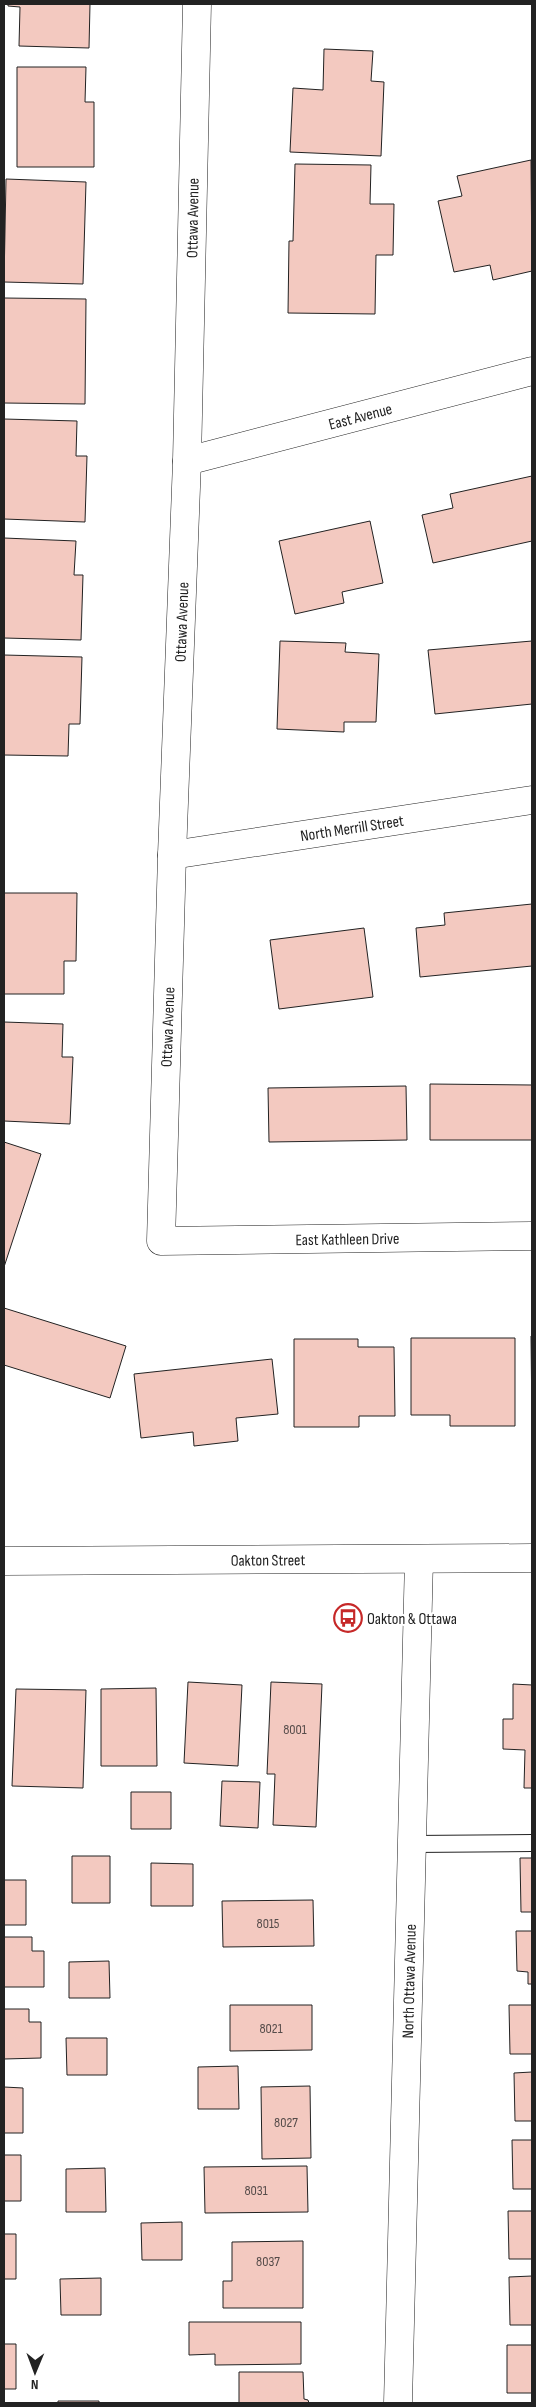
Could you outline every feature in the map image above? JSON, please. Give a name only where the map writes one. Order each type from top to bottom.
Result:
[{"type":"street","name":"Ottawa Avenue","points":[[161,1241],[172,855],[187,461],[197,4]]},
{"type":"street","name":"East Avenue","points":[[187,461],[532,371]]},
{"type":"street","name":"North Merrill Street","points":[[172,855],[532,800]]},
{"type":"street","name":"East Kathleen Drive","points":[[161,1241],[532,1236]]},
{"type":"street","name":"Oakton Street","points":[[4,1561],[532,1558]]},
{"type":"street","name":"North Ottawa Avenue","points":[[398,2403],[419,1559]]},
{"type":"lane","points":[[412,1844],[532,1843]]},
{"type":"building","points":[[8,4],[90,4],[89,48],[19,46],[20,7],[8,6]]},
{"type":"building","points":[[324,49],[373,51],[371,81],[384,82],[381,156],[290,152],[293,88],[323,90]]},
{"type":"building","points":[[17,67],[86,67],[85,102],[94,102],[94,167],[17,167]]},
{"type":"building","points":[[531,160],[532,271],[493,280],[490,265],[454,272],[438,201],[462,196],[457,176]]},
{"type":"building","points":[[295,164],[371,165],[370,204],[394,204],[393,255],[376,255],[375,314],[288,313],[289,241],[293,241]]},
{"type":"building","points":[[6,179],[86,182],[83,284],[4,282]]},
{"type":"building","points":[[4,298],[86,299],[85,404],[4,403]]},
{"type":"building","points":[[4,419],[77,421],[76,456],[87,456],[85,522],[4,519]]},
{"type":"building","points":[[532,476],[532,541],[433,563],[422,515],[453,508],[450,494]]},
{"type":"building","points":[[370,521],[383,583],[342,592],[344,603],[295,614],[279,541]]},
{"type":"building","points":[[4,538],[76,541],[74,575],[83,575],[81,640],[4,638]]},
{"type":"building","points":[[280,641],[346,643],[345,652],[379,654],[376,722],[344,722],[344,732],[277,729]]},
{"type":"building","points":[[532,641],[532,704],[435,714],[428,650]]},
{"type":"building","points":[[4,655],[82,657],[80,724],[69,724],[68,756],[4,755]]},
{"type":"building","points":[[4,893],[77,893],[76,961],[64,961],[64,994],[4,994]]},
{"type":"building","points":[[532,904],[532,966],[420,977],[416,928],[445,925],[444,913]]},
{"type":"building","points":[[364,928],[373,997],[279,1009],[270,940]]},
{"type":"building","points":[[4,1022],[63,1024],[62,1057],[73,1057],[70,1124],[4,1121]]},
{"type":"building","points":[[430,1084],[532,1085],[532,1140],[430,1140]]},
{"type":"building","points":[[406,1086],[407,1140],[269,1142],[268,1088]]},
{"type":"building","points":[[4,1142],[41,1154],[4,1267]]},
{"type":"building","points":[[4,1308],[126,1346],[110,1398],[4,1365]]},
{"type":"building","points":[[531,1336],[532,1336],[532,1424]]},
{"type":"building","points":[[411,1338],[515,1338],[515,1426],[450,1426],[450,1415],[411,1415]]},
{"type":"building","points":[[294,1339],[358,1339],[358,1347],[394,1347],[395,1416],[359,1416],[359,1427],[294,1427]]},
{"type":"building","points":[[272,1359],[278,1414],[236,1418],[238,1441],[194,1446],[193,1432],[141,1438],[134,1374]]},
{"type":"building","points":[[188,1682],[242,1685],[238,1766],[184,1763]]},
{"type":"building","points":[[271,1682],[322,1684],[316,1827],[273,1825],[275,1774],[267,1774]]},
{"type":"building","points":[[513,1684],[532,1685],[532,1788],[524,1788],[525,1750],[503,1749],[503,1719],[513,1719]]},
{"type":"building","points":[[156,1688],[157,1766],[101,1766],[101,1689]]},
{"type":"building","points":[[16,1689],[86,1690],[83,1788],[12,1786]]},
{"type":"building","points":[[222,1781],[260,1782],[258,1828],[220,1826]]},
{"type":"building","points":[[131,1792],[171,1792],[171,1829],[131,1829]]},
{"type":"building","points":[[72,1856],[110,1856],[110,1903],[72,1903]]},
{"type":"building","points":[[520,1858],[532,1858],[532,1912],[521,1912]]},
{"type":"building","points":[[151,1863],[193,1864],[193,1906],[151,1906]]},
{"type":"building","points":[[4,1880],[26,1880],[26,1925],[4,1925]]},
{"type":"building","points":[[313,1900],[314,1946],[223,1947],[222,1901]]},
{"type":"building","points":[[516,1931],[532,1931],[532,1984],[528,1984],[528,1972],[517,1971]]},
{"type":"building","points":[[4,1937],[32,1937],[32,1951],[44,1951],[44,1987],[4,1987]]},
{"type":"building","points":[[109,1961],[110,1998],[69,1998],[69,1962]]},
{"type":"building","points":[[230,2005],[312,2005],[312,2050],[230,2051]]},
{"type":"building","points":[[509,2005],[532,2005],[532,2054],[510,2054]]},
{"type":"building","points":[[4,2009],[29,2009],[29,2022],[41,2022],[41,2058],[4,2059]]},
{"type":"building","points":[[66,2038],[107,2038],[107,2075],[67,2075]]},
{"type":"building","points":[[238,2066],[239,2109],[198,2109],[198,2067]]},
{"type":"building","points":[[532,2072],[532,2121],[515,2121],[514,2073]]},
{"type":"building","points":[[310,2086],[311,2158],[262,2159],[261,2087]]},
{"type":"building","points":[[4,2087],[23,2088],[23,2133],[4,2133]]},
{"type":"building","points":[[512,2140],[532,2140],[532,2189],[513,2189]]},
{"type":"building","points":[[4,2155],[21,2155],[21,2201],[4,2201]]},
{"type":"building","points":[[307,2166],[308,2212],[205,2213],[204,2167]]},
{"type":"building","points":[[105,2168],[106,2212],[66,2212],[66,2169]]},
{"type":"building","points":[[508,2211],[532,2211],[532,2259],[509,2259]]},
{"type":"building","points":[[182,2222],[182,2260],[142,2260],[141,2223]]},
{"type":"building","points":[[4,2234],[16,2234],[16,2279],[4,2279]]},
{"type":"building","points":[[303,2241],[303,2308],[223,2308],[223,2281],[232,2281],[232,2242]]},
{"type":"building","points":[[532,2276],[532,2325],[510,2325],[509,2277]]},
{"type":"building","points":[[101,2278],[101,2315],[61,2315],[60,2279]]},
{"type":"building","points":[[189,2322],[301,2322],[301,2364],[215,2365],[215,2354],[189,2355]]},
{"type":"building","points":[[4,2344],[16,2344],[16,2389],[4,2389]]},
{"type":"building","points":[[507,2345],[532,2345],[532,2393],[507,2393]]},
{"type":"building","points":[[239,2372],[303,2372],[304,2399],[308,2400],[309,2403],[239,2403]]},
{"type":"building","points":[[58,2401],[99,2401],[99,2403],[58,2403]]},
{"type":"place","name":"Oakton & Ottawa","points":[[348,1618]]}]
